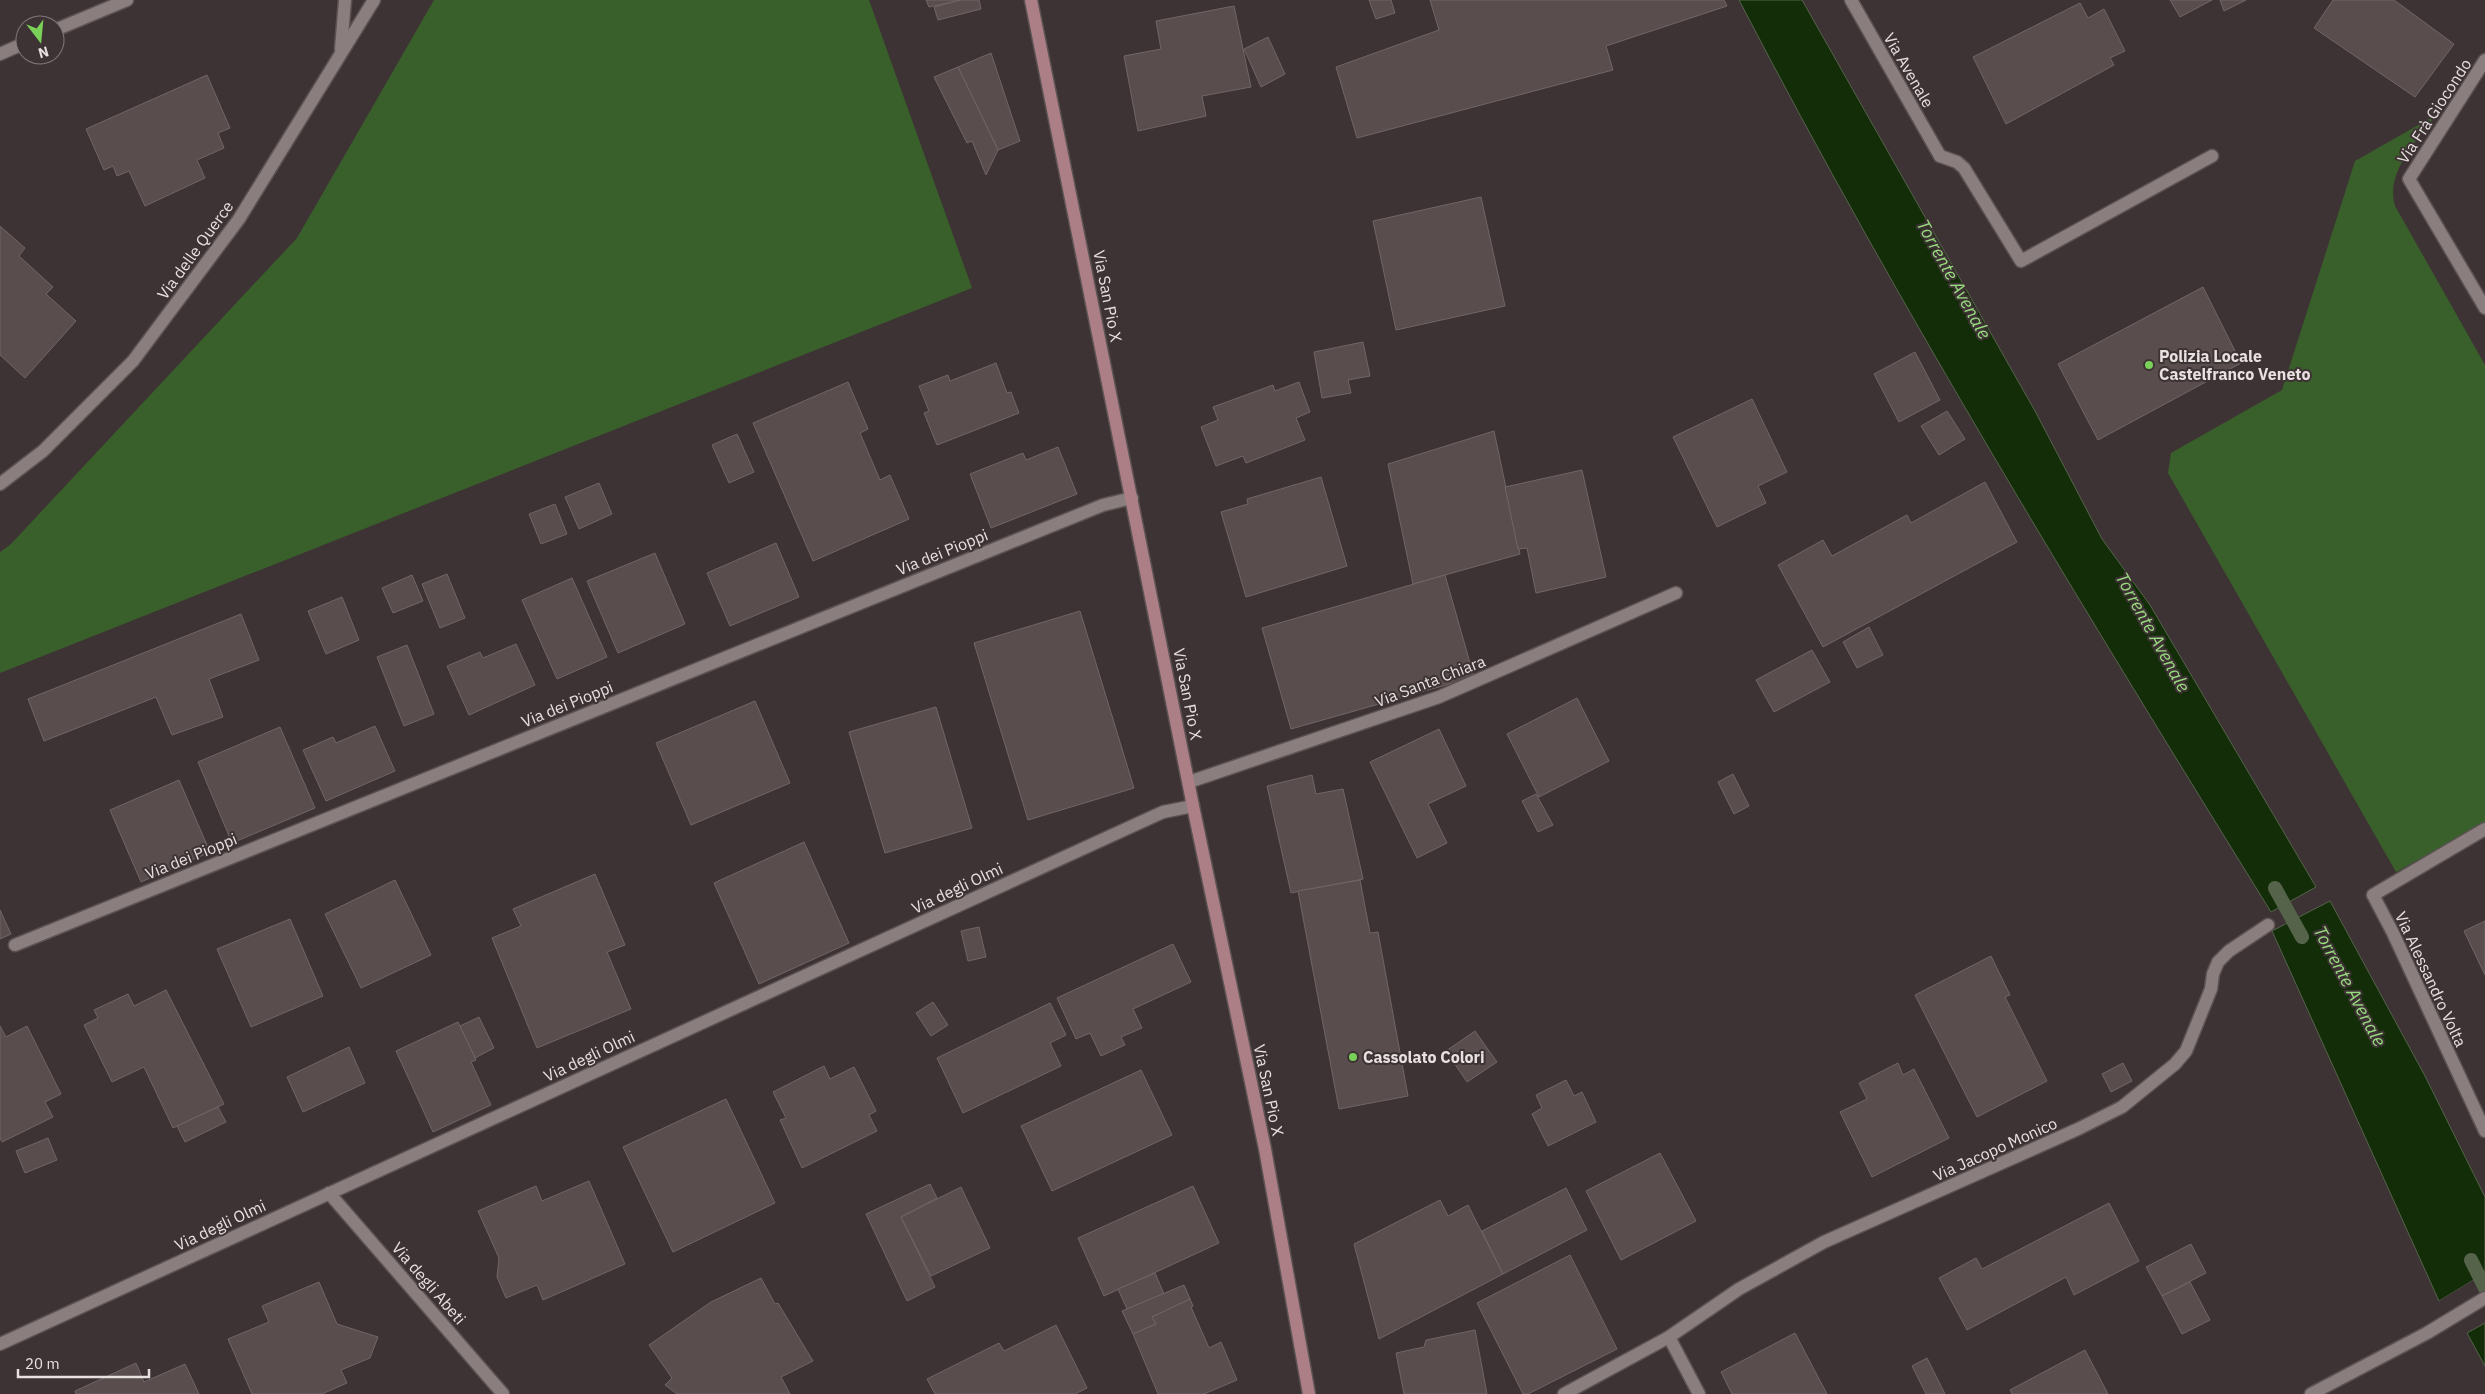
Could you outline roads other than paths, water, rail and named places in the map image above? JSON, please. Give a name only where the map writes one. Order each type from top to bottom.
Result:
[{"type":"street","points":[[65,26],[127,0]]},
{"type":"street","points":[[339,56],[345,24],[345,0]]},
{"type":"street","name":"Via delle Querce","points":[[0,484],[43,451],[133,361],[239,219],[374,0]]},
{"type":"street","name":"Via San Pio X","points":[[1031,0],[1188,782],[1265,1149],[1309,1394]]},
{"type":"street","name":"Via Avenale","points":[[1851,0],[1940,156],[1957,162],[1964,168],[2021,261],[2212,156]]},
{"type":"street","points":[[0,54],[15,47]]},
{"type":"street","name":"Via Frà Giocondo","points":[[2485,60],[2409,179],[2485,308]]},
{"type":"street","name":"Via dei Pioppi","points":[[15,945],[1103,505],[1132,498]]},
{"type":"street","name":"Via Santa Chiara","points":[[1188,782],[1439,697],[1676,593]]},
{"type":"street","name":"Via degli Olmi","points":[[0,1344],[1162,812],[1193,806]]},
{"type":"street","name":"Via Alessandro Volta","points":[[2485,830],[2373,895],[2393,933],[2485,1131]]},
{"type":"street","name":"Via Jacopo Monico","points":[[1564,1394],[1668,1336],[1739,1289],[1824,1242],[2078,1129],[2122,1107],[2175,1064],[2186,1051],[2211,989],[2213,974],[2218,962],[2229,951],[2268,925]]},
{"type":"street","name":"Via degli Abeti","points":[[329,1193],[503,1394]]},
{"type":"street","points":[[2311,1394],[2485,1298]]},
{"type":"street","points":[[1668,1336],[1699,1394]]},
{"type":"water","points":[[1739,0],[1802,0],[2035,411],[2102,539],[2150,605],[2316,887],[2271,912],[1996,461],[1864,232]]},
{"type":"water","points":[[2330,901],[2425,1076],[2485,1197],[2485,1273],[2439,1301],[2272,931]]},
{"type":"water","points":[[2485,1323],[2485,1366],[2467,1333]]},
{"type":"waterway","name":"Torrente Avenale","points":[[2275,888],[2302,937]]},
{"type":"waterway","name":"Torrente Avenale","points":[[2471,1260],[2485,1288]]},
{"type":"place","name":"Polizia Locale Castelfranco Veneto","points":[[2149,365]]},
{"type":"place","name":"Cassolato Colori","points":[[1353,1057]]}]
